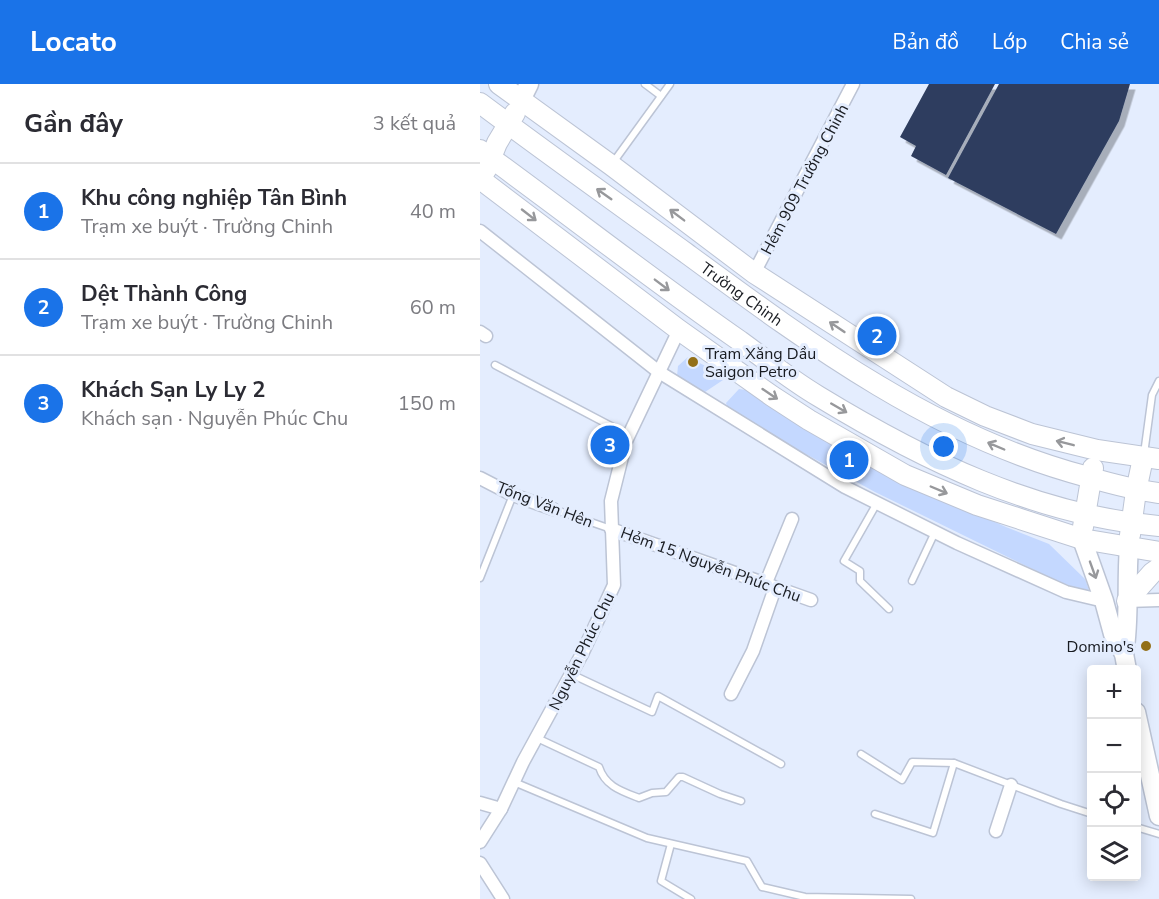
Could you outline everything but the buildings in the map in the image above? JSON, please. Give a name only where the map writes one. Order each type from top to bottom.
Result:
[{"type":"main road","points":[[480,103],[494,84]]},
{"type":"main road","name":"Trường Chinh","points":[[499,84],[525,92],[611,165],[754,273],[946,397],[985,416],[1032,434],[1097,450],[1151,458]]},
{"type":"main road","points":[[525,92],[508,124],[486,154],[481,181],[679,330],[809,420],[905,475],[977,505],[1082,539],[1159,552]]},
{"type":"main road","name":"Trường Chinh","points":[[480,103],[823,352],[923,413],[1016,455],[1060,470],[1136,491],[1159,493]]},
{"type":"main road","points":[[486,154],[699,313],[817,395],[908,447],[965,475],[1032,501],[1131,524],[1159,526]]},
{"type":"main road","points":[[1097,450],[1084,514],[1082,539],[1113,634],[1126,662]]},
{"type":"main road","points":[[1126,662],[1131,524],[1136,491],[1151,458]]},
{"type":"main road","points":[[1127,601],[1159,568]]},
{"type":"main road","points":[[1138,719],[1159,816]]},
{"type":"street","name":"Hẻm 909 Trường Chinh","points":[[754,273],[854,84]]},
{"type":"street","points":[[480,231],[659,372],[845,487],[935,532],[1066,591],[1104,601]]},
{"type":"street","name":"Nguyễn Phúc Chu","points":[[480,842],[501,808],[571,674],[614,585],[610,529],[611,501],[628,435],[679,330]]},
{"type":"street","name":"Tống Văn Hên","points":[[480,478],[513,495],[553,509]]},
{"type":"street","points":[[731,694],[753,651],[770,586],[792,519]]},
{"type":"street","name":"Hẻm 15 Nguyễn Phúc Chu","points":[[610,529],[811,600]]},
{"type":"street","points":[[1127,601],[1159,600]]},
{"type":"street","points":[[996,831],[1011,785]]},
{"type":"street","points":[[480,803],[501,808]]},
{"type":"street","points":[[480,863],[503,899]]},
{"type":"lane","points":[[645,84],[661,96]]},
{"type":"lane","points":[[611,165],[670,84]]},
{"type":"lane","points":[[495,365],[628,435]]},
{"type":"lane","points":[[1151,458],[1152,395],[1159,381]]},
{"type":"lane","points":[[480,578],[513,495]]},
{"type":"lane","points":[[877,503],[844,561],[860,571],[860,581],[889,609]]},
{"type":"lane","name":"Tống Văn Hên","points":[[553,509],[610,529]]},
{"type":"lane","points":[[912,581],[935,532]]},
{"type":"lane","points":[[571,674],[652,712],[658,696],[781,764]]},
{"type":"lane","points":[[537,738],[599,767],[602,776],[612,787],[639,798],[652,792],[666,792],[679,777],[683,777],[741,801]]},
{"type":"lane","points":[[861,754],[902,780],[912,762],[954,763],[1087,812]]},
{"type":"lane","points":[[875,814],[933,833],[954,763]]},
{"type":"lane","points":[[514,782],[647,838],[747,861],[762,887],[805,897],[911,899]]},
{"type":"lane","points":[[1141,828],[1159,834]]},
{"type":"lane","points":[[671,844],[661,881],[691,899]]},
{"type":"shaded area","points":[[688,357],[721,374],[723,380],[705,392],[677,376],[678,366]]},
{"type":"shaded area","points":[[739,389],[752,391],[898,478],[1049,544],[1085,579],[1090,593],[1057,581],[875,492],[729,412],[726,403]]},
{"type":"place","name":"Dệt Thành Công","points":[[877,336]]},
{"type":"place","name":"Trạm Xăng Dầu Saigon Petro","points":[[693,362]]},
{"type":"place","name":"Khách Sạn Ly Ly 2","points":[[610,445]]},
{"type":"place","name":"Khu công nghiệp Tân Bình","points":[[849,460]]},
{"type":"place","name":"Domino's","points":[[1146,646]]}]
